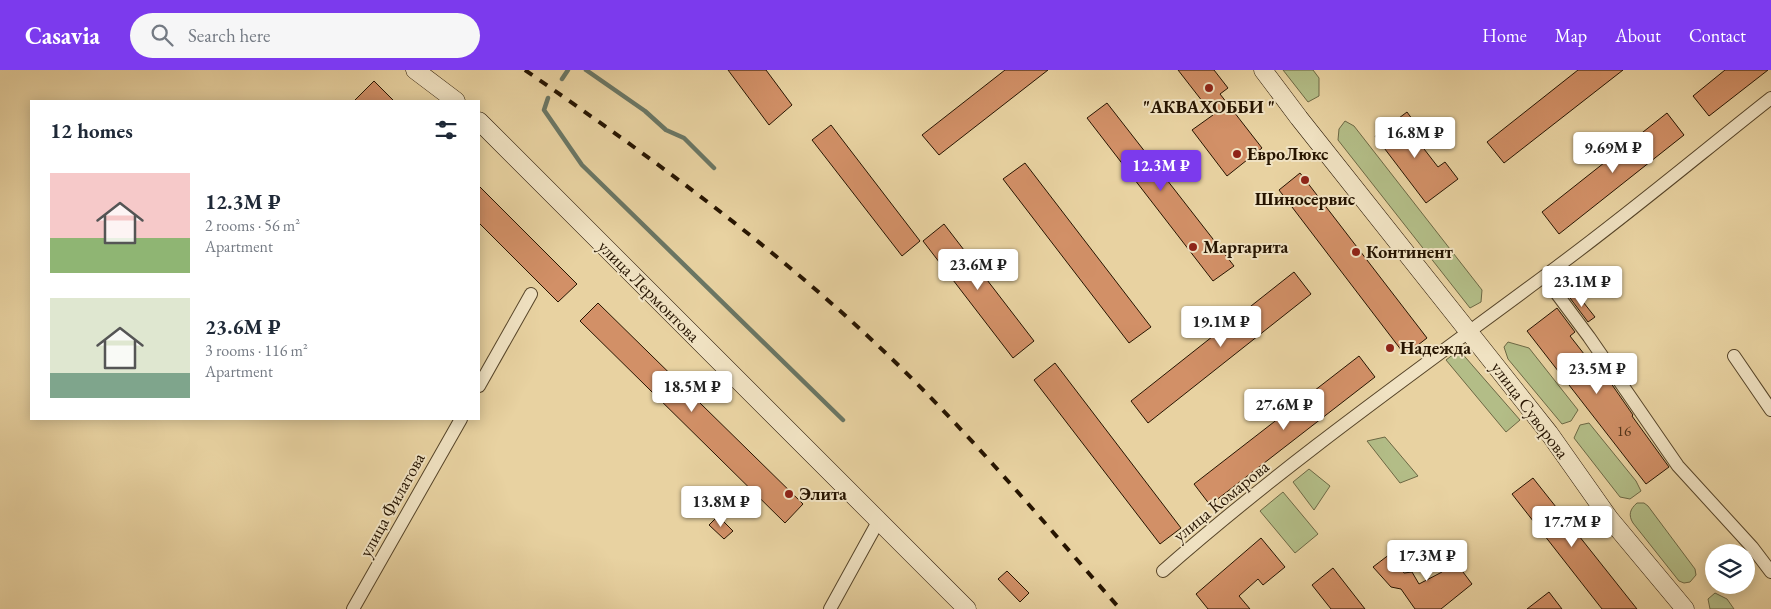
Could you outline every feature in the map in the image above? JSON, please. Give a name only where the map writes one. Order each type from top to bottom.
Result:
[{"type":"main road","points":[[415,70],[455,100]]},
{"type":"main road","name":"улица Суворова","points":[[1263,70],[1298,118],[1548,433],[1609,518],[1685,609]]},
{"type":"main road","name":"улица Лермонтова","points":[[480,122],[967,609]]},
{"type":"street","name":"улица Комарова","points":[[1163,571],[1277,477],[1468,331],[1560,265],[1771,98]]},
{"type":"street","points":[[1560,265],[1557,294],[1678,466],[1752,547],[1771,572]]},
{"type":"street","points":[[480,384],[531,294]]},
{"type":"street","points":[[1734,356],[1771,410]]},
{"type":"street","name":"улица Филатова","points":[[353,609],[459,420]]},
{"type":"street","points":[[830,609],[879,520]]},
{"type":"green space","points":[[1283,70],[1313,70],[1319,78],[1319,96],[1308,102]]},
{"type":"green space","points":[[1345,121],[1354,126],[1482,290],[1481,302],[1470,308],[1338,140],[1339,129]]},
{"type":"green space","points":[[1508,342],[1529,348],[1578,410],[1571,421],[1562,424],[1508,359],[1504,347]]},
{"type":"green space","points":[[1459,350],[1520,420],[1506,432],[1446,360]]},
{"type":"green space","points":[[1589,423],[1636,481],[1641,491],[1630,499],[1620,497],[1574,438],[1580,425]]},
{"type":"green space","points":[[1385,437],[1418,476],[1400,483],[1367,441]]},
{"type":"green space","points":[[1309,469],[1330,486],[1314,510],[1293,482]]},
{"type":"green space","points":[[1283,492],[1318,534],[1295,553],[1260,511]]},
{"type":"green space","points":[[1637,503],[1644,503],[1648,506],[1695,569],[1696,575],[1690,582],[1684,583],[1679,581],[1633,523],[1630,512]]},
{"type":"green space","points":[[1714,594],[1717,594],[1727,599],[1734,609],[1710,609],[1708,599]]},
{"type":"building","points":[[728,70],[766,70],[792,105],[769,125]]},
{"type":"building","points":[[1005,70],[1048,70],[939,155],[922,135]]},
{"type":"building","points":[[1178,70],[1214,70],[1228,88],[1220,94],[1262,148],[1227,176],[1192,130],[1213,115]]},
{"type":"building","points":[[1578,70],[1623,70],[1504,163],[1487,142]]},
{"type":"building","points":[[1725,70],[1768,70],[1709,116],[1693,96]]},
{"type":"building","points":[[374,81],[393,100],[355,100]]},
{"type":"building","points":[[1107,103],[1234,266],[1213,281],[1087,118]]},
{"type":"building","points":[[1407,112],[1421,131],[1414,136],[1438,167],[1445,162],[1458,179],[1426,203],[1375,136]]},
{"type":"building","points":[[1667,113],[1684,135],[1559,234],[1542,212]]},
{"type":"building","points":[[831,125],[920,241],[902,256],[812,140]]},
{"type":"building","points":[[1025,163],[1151,327],[1129,343],[1003,179]]},
{"type":"building","points":[[1300,173],[1427,338],[1405,355],[1279,190]]},
{"type":"building","points":[[480,187],[577,284],[558,302],[480,224]]},
{"type":"building","points":[[944,224],[1034,341],[1013,358],[923,241]]},
{"type":"building","points":[[1294,272],[1311,294],[1148,423],[1131,401]]},
{"type":"building","points":[[1576,293],[1595,317],[1588,322],[1570,298]]},
{"type":"building","points":[[598,303],[803,504],[785,523],[580,321]]},
{"type":"building","points":[[1557,308],[1575,332],[1570,336],[1595,368],[1599,366],[1669,467],[1646,484],[1527,331]]},
{"type":"building","points":[[1359,356],[1375,377],[1210,505],[1194,484]]},
{"type":"building","points":[[1055,363],[1181,528],[1160,544],[1034,380]]},
{"type":"building","points":[[1533,478],[1637,609],[1602,609],[1512,494]]},
{"type":"building","points":[[718,516],[733,531],[724,539],[709,525]]},
{"type":"building","points":[[1261,538],[1285,567],[1263,585],[1258,579],[1239,596],[1250,609],[1208,609],[1196,594]]},
{"type":"building","points":[[1445,548],[1472,584],[1441,609],[1415,609],[1401,589],[1391,587],[1373,567],[1390,554],[1404,573],[1412,572],[1419,584],[1442,572],[1433,561]]},
{"type":"building","points":[[1333,568],[1365,609],[1331,609],[1312,585]]},
{"type":"building","points":[[1007,571],[1029,593],[1020,602],[998,579]]},
{"type":"building","points":[[1549,592],[1562,609],[1527,609]]},
{"type":"waterway","points":[[562,79],[568,70]]},
{"type":"waterway","points":[[586,70],[645,111],[666,130],[684,138],[714,168]]},
{"type":"waterway","points":[[548,98],[544,110],[582,165],[843,420]]},
{"type":"railway","points":[[525,70],[704,199],[790,268],[873,341],[969,438],[1120,609]]},
{"type":"place","name":"\"АКВАХОББИ \"","points":[[1209,88]]},
{"type":"place","name":"ЕвроЛюкс","points":[[1237,154]]},
{"type":"place","name":"Шиносервис","points":[[1305,180]]},
{"type":"place","name":"Маргарита","points":[[1193,247]]},
{"type":"place","name":"Континент","points":[[1356,252]]},
{"type":"place","name":"Надежда","points":[[1390,348]]},
{"type":"place","name":"Элита","points":[[789,494]]}]
